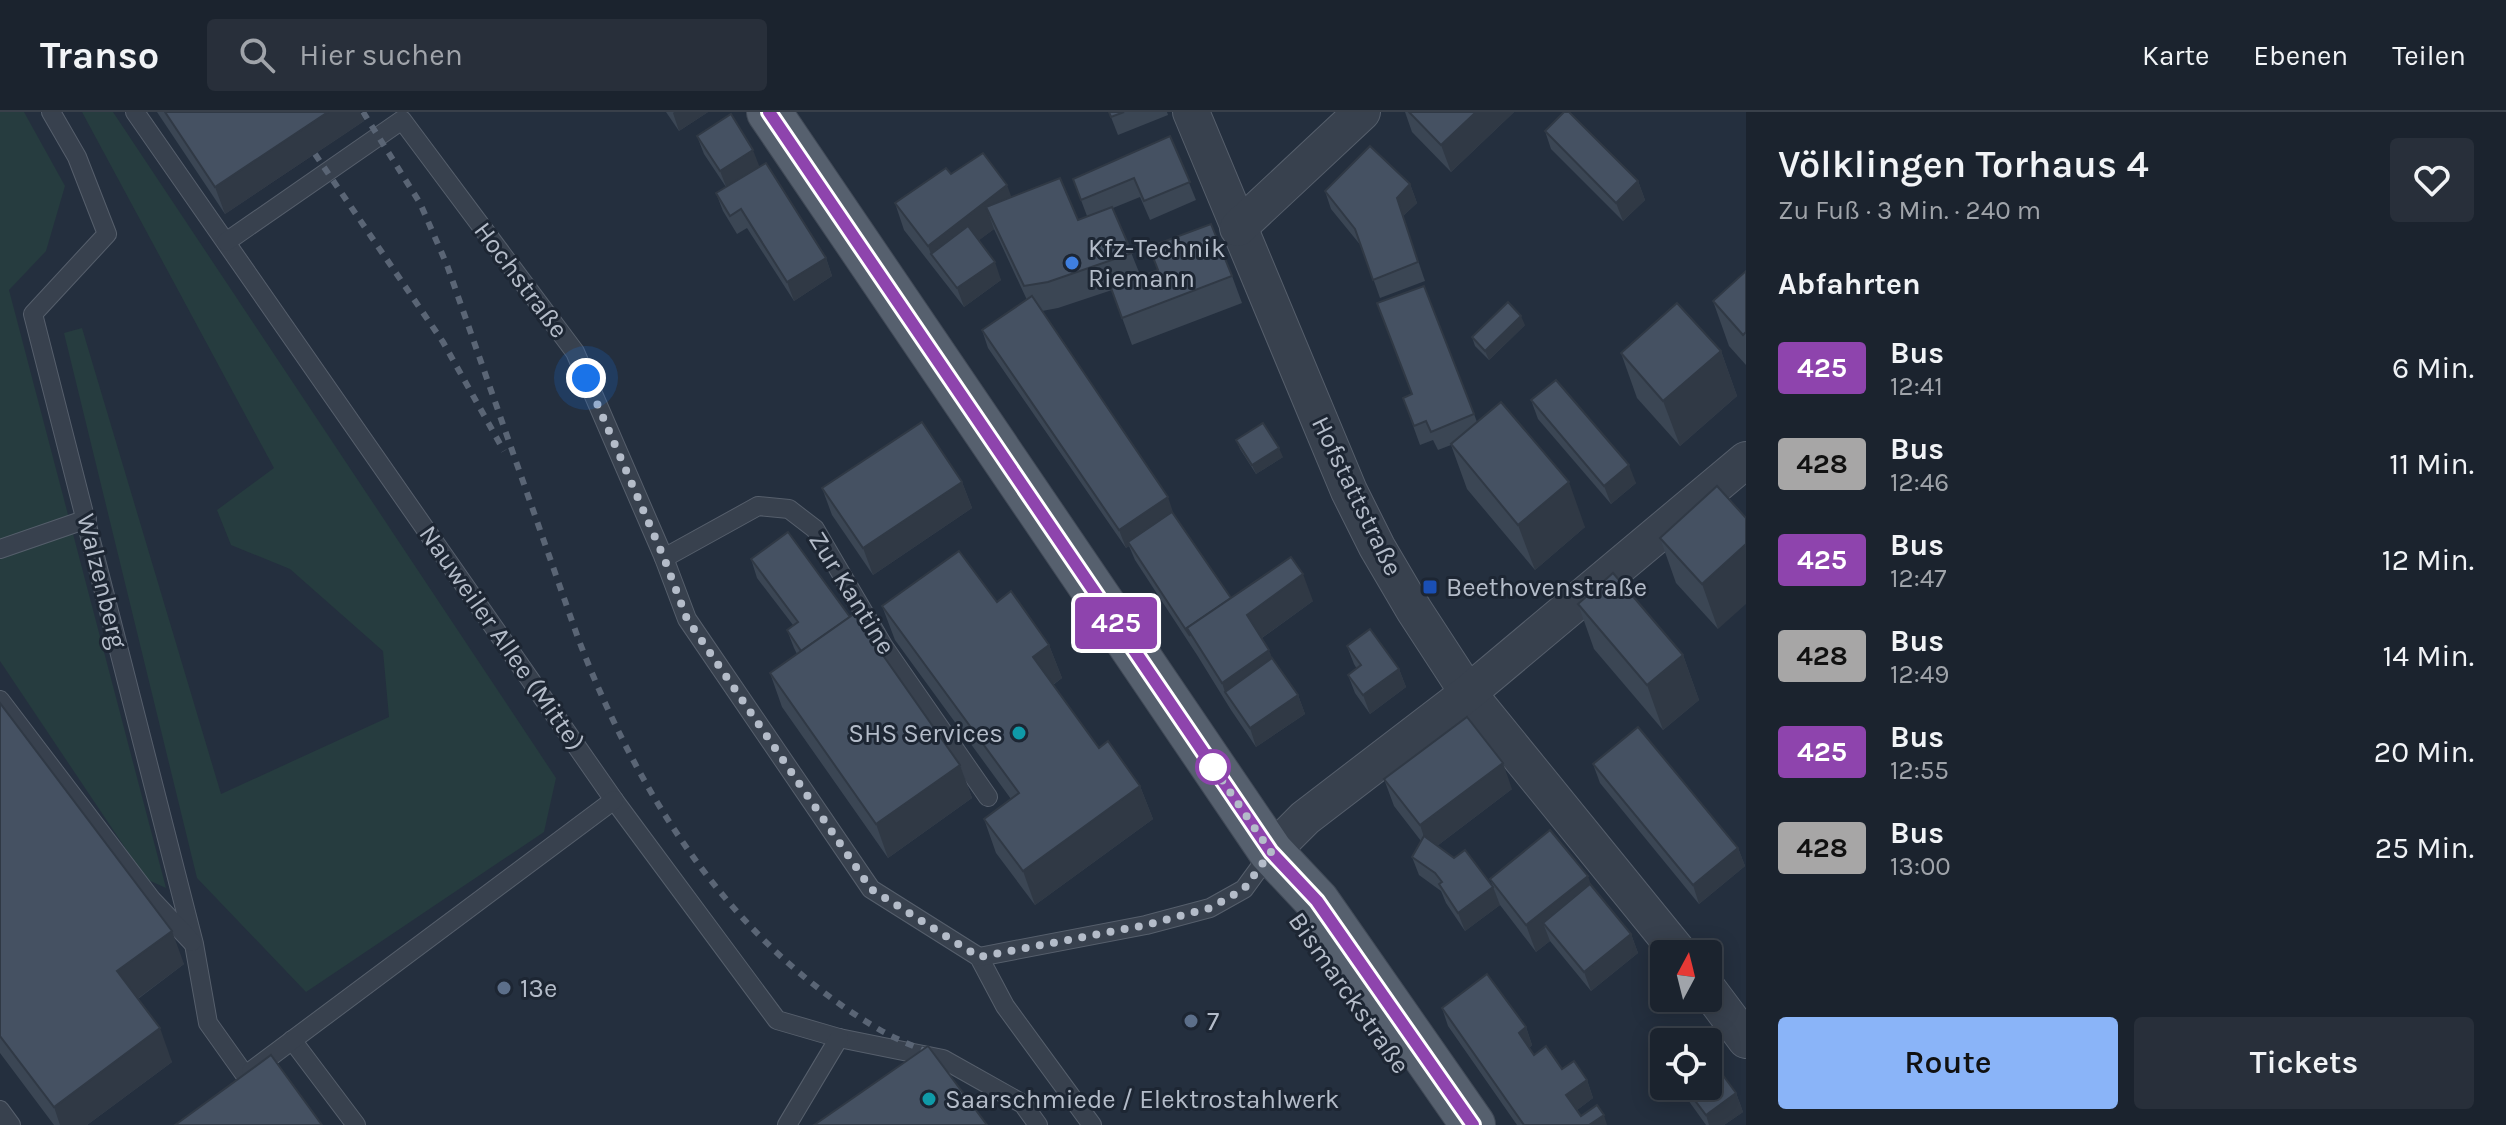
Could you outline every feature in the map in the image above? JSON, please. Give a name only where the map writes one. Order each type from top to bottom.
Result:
[{"type":"main road","name":"Bismarckstraße","points":[[769,112],[1271,852],[1317,901],[1473,1125]]},
{"type":"main road","name":"Bismarckstraße","points":[[1271,852],[1291,917],[1443,1125]]},
{"type":"street","name":"Hofstattstraße","points":[[1191,112],[1349,491],[1377,547],[1468,693],[1669,940]]},
{"type":"street","points":[[1238,228],[1362,112]]},
{"type":"street","points":[[1271,852],[1305,818],[1468,693],[1746,460]]},
{"type":"street","points":[[1722,1008],[1746,1040]]},
{"type":"lane","name":"Walzenberg","points":[[51,112],[77,157],[107,234],[33,314],[194,944],[208,1023],[240,1079],[292,1040]]},
{"type":"lane","name":"Nauweiler Allee (Mitte)","points":[[135,112],[614,800],[777,1020],[839,1038],[943,1059],[1023,1104],[1038,1125]]},
{"type":"lane","name":"Hochstraße","points":[[226,242],[400,116],[575,352],[687,619],[871,889],[979,957],[1005,1006],[1092,1125]]},
{"type":"lane","name":"Zur Kantine","points":[[664,558],[758,506],[789,509],[815,529],[884,647],[988,797]]},
{"type":"lane","points":[[0,549],[87,519]]},
{"type":"lane","points":[[0,700],[152,900],[194,944]]},
{"type":"lane","points":[[356,1125],[292,1040],[614,800]]},
{"type":"lane","points":[[979,957],[1146,925],[1210,908],[1244,889],[1271,852]]},
{"type":"lane","points":[[787,1125],[839,1038]]},
{"type":"lane","points":[[0,1110],[11,1125]]},
{"type":"green space","points":[[0,112],[24,112],[65,186],[46,251],[9,290],[166,888],[146,879],[0,661]]},
{"type":"green space","points":[[82,112],[113,112],[556,778],[544,832],[306,992],[197,878],[64,333],[82,328],[221,794],[389,717],[383,651],[290,569],[231,545],[217,510],[274,468]]},
{"type":"building","points":[[165,112],[328,112],[215,187]]},
{"type":"building","points":[[1409,112],[1476,112],[1441,145]]},
{"type":"building","points":[[1564,112],[1569,112],[1638,181],[1616,203],[1545,131]]},
{"type":"building","points":[[731,114],[753,150],[720,171],[697,136]]},
{"type":"building","points":[[1170,136],[1190,182],[1144,201],[1134,178],[1081,200],[1073,179]]},
{"type":"building","points":[[1370,146],[1410,184],[1397,198],[1418,262],[1373,280],[1355,229],[1325,191]]},
{"type":"building","points":[[983,153],[1007,185],[928,246],[895,203],[946,168],[951,174]]},
{"type":"building","points":[[766,163],[826,258],[787,282],[741,209],[730,216],[716,193]]},
{"type":"building","name":"Kfz-Technik Riemann","points":[[1060,178],[1078,220],[1112,207],[1132,253],[1048,282],[1024,286],[986,207]]},
{"type":"building","points":[[1211,224],[1232,276],[1122,318],[1111,288],[1158,270],[1149,247]]},
{"type":"building","points":[[968,226],[995,262],[957,288],[931,254]]},
{"type":"building","points":[[1746,271],[1746,332],[1743,335],[1713,301]]},
{"type":"building","points":[[1424,286],[1474,414],[1431,432],[1426,421],[1414,426],[1403,398],[1412,394],[1377,303]]},
{"type":"building","points":[[1032,296],[1168,497],[1119,530],[982,330]]},
{"type":"building","points":[[1508,302],[1521,316],[1485,351],[1472,337]]},
{"type":"building","points":[[1677,303],[1721,351],[1663,401],[1621,353]]},
{"type":"building","points":[[1556,380],[1629,465],[1604,486],[1531,400]]},
{"type":"building","points":[[1501,402],[1569,482],[1518,525],[1451,444]]},
{"type":"building","points":[[922,422],[962,482],[863,548],[822,488]]},
{"type":"building","points":[[1263,423],[1279,448],[1252,465],[1236,440]]},
{"type":"building","points":[[1717,486],[1746,518],[1746,544],[1702,584],[1660,538]]},
{"type":"building","points":[[1172,512],[1231,598],[1187,628],[1190,636],[1128,542]]},
{"type":"building","points":[[788,532],[850,617],[801,651],[787,630],[798,622],[751,559]]},
{"type":"building","name":"SHS Services","points":[[959,551],[997,602],[1011,591],[1049,645],[1033,657],[1099,748],[1108,741],[1140,786],[1023,871],[984,819],[1019,793],[882,606]]},
{"type":"building","points":[[1291,557],[1303,574],[1247,615],[1269,650],[1222,683],[1187,628]]},
{"type":"building","points":[[1613,573],[1683,655],[1647,685],[1578,604]]},
{"type":"building","points":[[854,614],[960,765],[876,824],[770,673]]},
{"type":"building","points":[[1370,629],[1399,669],[1363,695],[1348,675],[1361,665],[1347,646]]},
{"type":"building","points":[[1272,658],[1298,695],[1250,728],[1225,692]]},
{"type":"building","points":[[0,703],[172,931],[117,971],[160,1028],[54,1107],[0,1036]]},
{"type":"building","points":[[1467,717],[1503,763],[1420,825],[1384,779]]},
{"type":"building","points":[[1638,727],[1738,848],[1693,885],[1593,764]]},
{"type":"building","points":[[1550,830],[1588,876],[1526,925],[1490,879]]},
{"type":"building","points":[[1424,836],[1454,858],[1465,850],[1493,887],[1458,913],[1435,873],[1412,857]]},
{"type":"building","points":[[1590,884],[1631,934],[1584,972],[1543,923]]},
{"type":"building","points":[[1487,974],[1526,1027],[1519,1033],[1534,1055],[1546,1046],[1562,1069],[1574,1061],[1587,1080],[1566,1095],[1581,1116],[1597,1105],[1604,1115],[1589,1125],[1524,1125],[1442,1008]]},
{"type":"building","points":[[928,1046],[987,1125],[814,1125]]},
{"type":"building","points":[[271,1055],[322,1125],[175,1125]]},
{"type":"building","points":[[1722,1074],[1736,1093],[1706,1115],[1695,1100],[1722,1100]]},
{"type":"railway","points":[[363,112],[420,203],[447,265],[578,638],[602,696],[661,808],[696,860],[735,909],[778,954],[827,995],[880,1030],[930,1053]]},
{"type":"railway","points":[[315,154],[443,342],[504,451]]},
{"type":"bus line","name":"425","points":[[769,112],[1271,852],[1317,901],[1473,1125]]},
{"type":"place","name":"Kfz-Technik Riemann","points":[[1072,263]]},
{"type":"place","name":"Beethovenstraße","points":[[1430,587]]},
{"type":"place","name":"SHS Services","points":[[1019,733]]},
{"type":"place","name":"13e","points":[[504,988]]},
{"type":"place","name":"7","points":[[1191,1021]]},
{"type":"place","name":"Saarschmiede / Elektrostahlwerk","points":[[929,1099]]},
{"type":"route","points":[[586,378],[687,619],[871,889],[979,957],[1146,925],[1210,908],[1244,889],[1271,852],[1213,767]]}]
